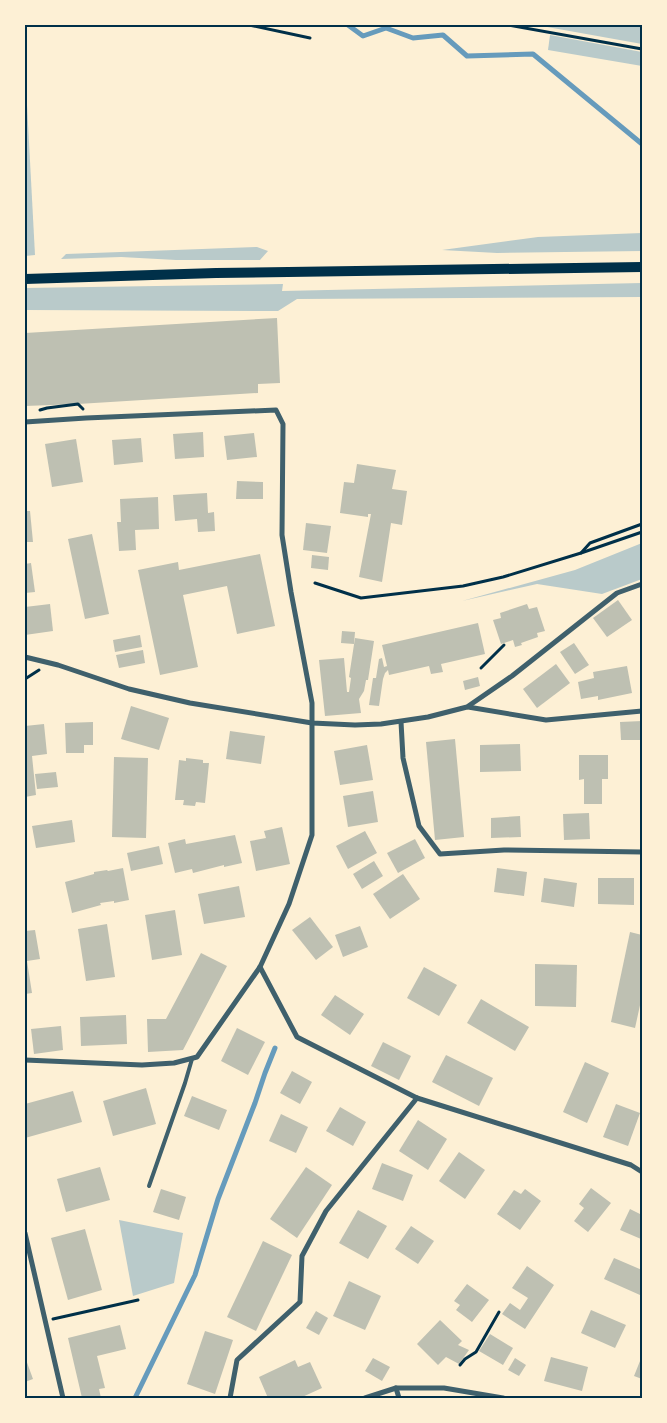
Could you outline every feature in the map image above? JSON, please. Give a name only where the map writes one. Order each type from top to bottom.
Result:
[{"type":"main road","points":[[25,279],[216,273],[642,267]]},
{"type":"street","points":[[25,422],[276,410],[283,424],[282,535],[312,703],[312,835],[289,904],[260,967],[197,1057],[174,1063],[142,1065],[25,1060]]},
{"type":"street","points":[[25,657],[58,665],[138,691],[190,703],[312,722],[369,725],[402,722],[428,718],[467,707],[512,676],[617,593],[642,584]]},
{"type":"street","points":[[467,707],[546,720],[642,711]]},
{"type":"street","points":[[402,722],[402,758],[419,826],[440,854],[504,850],[642,852]]},
{"type":"street","points":[[260,967],[297,1037],[417,1098],[631,1165],[642,1172]]},
{"type":"street","points":[[230,1398],[238,1360],[300,1302],[302,1256],[326,1211],[417,1098]]},
{"type":"street","points":[[25,1233],[64,1398]]},
{"type":"street","points":[[366,1398],[396,1388],[444,1388],[503,1398]]},
{"type":"street","points":[[396,1388],[398,1398]]},
{"type":"lane","points":[[148,1186],[192,1059]]},
{"type":"path","points":[[249,25],[310,38]]},
{"type":"path","points":[[508,25],[642,50]]},
{"type":"path","points":[[78,404],[83,408]]},
{"type":"path","points":[[581,553],[590,543],[642,524]]},
{"type":"path","points":[[315,583],[361,598],[463,586],[503,577],[642,532]]},
{"type":"path","points":[[481,668],[504,645]]},
{"type":"path","points":[[46,1321],[138,1300]]},
{"type":"path","points":[[460,1365],[465,1359],[476,1352],[499,1312]]},
{"type":"shaded area","points":[[536,25],[642,25],[642,44]]},
{"type":"shaded area","points":[[550,35],[642,52],[642,66],[548,50]]},
{"type":"shaded area","points":[[25,67],[35,255],[25,256]]},
{"type":"shaded area","points":[[642,233],[642,251],[497,253],[442,250],[538,237]]},
{"type":"shaded area","points":[[257,247],[268,251],[260,260],[176,260],[121,257],[61,259],[66,254]]},
{"type":"shaded area","points":[[642,283],[642,297],[297,299],[278,311],[25,310],[25,288],[283,284],[282,291]]},
{"type":"shaded area","points":[[642,543],[642,579],[602,594],[537,584],[462,601],[575,570]]},
{"type":"shaded area","points":[[119,1220],[183,1233],[174,1283],[133,1296]]},
{"type":"building","points":[[277,318],[280,383],[258,384],[258,393],[25,406],[25,333]]},
{"type":"building","points":[[203,432],[204,457],[175,459],[173,434]]},
{"type":"building","points":[[254,433],[257,457],[227,460],[224,436]]},
{"type":"building","points":[[141,438],[143,462],[114,465],[112,440]]},
{"type":"building","points":[[76,439],[83,482],[52,487],[45,444]]},
{"type":"building","points":[[357,464],[396,470],[392,489],[407,491],[402,525],[391,523],[382,582],[359,577],[371,514],[368,514],[368,517],[340,513],[344,482],[354,483]]},
{"type":"building","points":[[237,481],[263,482],[263,499],[236,499]]},
{"type":"building","points":[[207,493],[208,513],[214,512],[215,531],[198,532],[197,519],[175,521],[173,495]]},
{"type":"building","points":[[158,497],[159,529],[135,530],[136,550],[119,551],[117,522],[121,522],[120,499]]},
{"type":"building","points":[[25,511],[30,511],[33,542],[25,542]]},
{"type":"building","points":[[306,523],[331,526],[327,553],[303,550]]},
{"type":"building","points":[[92,534],[109,614],[85,619],[68,539]]},
{"type":"building","points":[[260,554],[275,626],[237,634],[227,586],[183,595],[198,667],[160,675],[138,570],[178,562],[179,570]]},
{"type":"building","points":[[312,555],[329,557],[328,570],[311,568]]},
{"type":"building","points":[[31,563],[35,592],[25,593],[25,564]]},
{"type":"building","points":[[618,600],[632,620],[607,637],[593,618]]},
{"type":"building","points":[[50,604],[53,631],[25,635],[25,607]]},
{"type":"building","points":[[527,604],[529,609],[537,607],[545,631],[537,633],[538,637],[521,643],[522,645],[515,647],[513,640],[501,644],[493,620],[501,618],[500,613]]},
{"type":"building","points":[[478,623],[485,654],[441,664],[443,672],[431,674],[429,666],[389,675],[388,670],[383,679],[379,706],[369,705],[373,678],[376,678],[379,659],[382,658],[384,667],[387,666],[382,645]]},
{"type":"building","points":[[342,631],[355,632],[354,644],[341,643]]},
{"type":"building","points":[[140,635],[142,647],[115,652],[113,640]]},
{"type":"building","points":[[355,638],[374,641],[368,680],[366,680],[364,691],[359,699],[361,713],[325,716],[319,660],[344,658],[347,692],[349,692],[351,678],[349,677]]},
{"type":"building","points":[[574,643],[589,665],[575,674],[560,652]]},
{"type":"building","points":[[143,650],[145,663],[119,668],[116,655]]},
{"type":"building","points":[[556,664],[570,683],[537,708],[523,689]]},
{"type":"building","points":[[627,666],[632,693],[598,700],[598,696],[581,699],[578,682],[594,678],[593,672]]},
{"type":"building","points":[[478,677],[480,686],[465,690],[463,681]]},
{"type":"building","points":[[131,706],[169,718],[159,750],[121,739]]},
{"type":"building","points":[[642,721],[642,740],[621,740],[620,722]]},
{"type":"building","points":[[93,722],[93,745],[84,745],[84,753],[66,753],[65,723]]},
{"type":"building","points":[[44,724],[47,754],[32,756],[36,795],[25,797],[25,726]]},
{"type":"building","points":[[230,731],[265,736],[261,764],[226,759]]},
{"type":"building","points":[[455,739],[464,837],[435,840],[426,742]]},
{"type":"building","points":[[520,744],[521,771],[480,772],[480,745]]},
{"type":"building","points":[[367,745],[373,780],[340,785],[334,751]]},
{"type":"building","points":[[579,755],[608,755],[608,779],[602,779],[602,804],[584,804],[584,779],[579,780]]},
{"type":"building","points":[[114,757],[148,758],[146,838],[112,837]]},
{"type":"building","points":[[186,758],[203,760],[203,763],[209,763],[205,803],[196,802],[195,806],[183,805],[184,800],[175,800],[179,760],[186,761]]},
{"type":"building","points":[[56,772],[58,787],[37,789],[35,774]]},
{"type":"building","points":[[373,791],[378,822],[348,827],[343,796]]},
{"type":"building","points":[[589,813],[590,839],[564,840],[563,814]]},
{"type":"building","points":[[520,816],[521,837],[491,838],[491,818]]},
{"type":"building","points":[[72,820],[75,842],[36,848],[32,826]]},
{"type":"building","points":[[282,827],[290,864],[256,871],[250,841],[266,838],[264,831]]},
{"type":"building","points":[[365,831],[377,853],[348,869],[336,846]]},
{"type":"building","points":[[235,835],[242,863],[224,867],[224,865],[193,873],[192,869],[175,873],[168,843],[185,839],[186,844]]},
{"type":"building","points":[[415,839],[425,858],[398,873],[387,853]]},
{"type":"building","points":[[159,846],[163,864],[131,871],[127,853]]},
{"type":"building","points":[[374,861],[383,876],[362,889],[353,874]]},
{"type":"building","points":[[123,868],[129,900],[100,903],[101,905],[72,913],[65,882],[94,874],[94,872]]},
{"type":"building","points":[[497,868],[527,872],[524,896],[494,892]]},
{"type":"building","points":[[403,874],[420,899],[390,919],[373,894]]},
{"type":"building","points":[[544,878],[577,883],[574,907],[541,902]]},
{"type":"building","points":[[598,878],[634,878],[634,905],[598,904]]},
{"type":"building","points":[[239,886],[245,917],[204,924],[198,894]]},
{"type":"building","points":[[175,910],[182,955],[152,960],[145,915]]},
{"type":"building","points":[[310,917],[333,947],[316,960],[292,930]]},
{"type":"building","points":[[107,924],[115,977],[86,981],[78,929]]},
{"type":"building","points":[[360,926],[368,947],[343,957],[335,935]]},
{"type":"building","points":[[35,930],[40,959],[27,961],[32,993],[25,994],[25,931]]},
{"type":"building","points":[[630,932],[642,935],[642,996],[635,1028],[611,1022]]},
{"type":"building","points":[[201,953],[227,966],[183,1050],[148,1052],[147,1019],[166,1019]]},
{"type":"building","points":[[535,964],[577,965],[576,1007],[535,1006]]},
{"type":"building","points":[[424,967],[457,985],[439,1016],[407,998]]},
{"type":"building","points":[[335,995],[364,1014],[350,1035],[321,1015]]},
{"type":"building","points":[[481,999],[529,1027],[515,1051],[467,1023]]},
{"type":"building","points":[[126,1015],[127,1044],[81,1046],[80,1017]]},
{"type":"building","points":[[61,1026],[63,1050],[34,1054],[31,1029]]},
{"type":"building","points":[[237,1028],[265,1042],[248,1075],[221,1061]]},
{"type":"building","points":[[383,1042],[411,1056],[399,1080],[371,1066]]},
{"type":"building","points":[[446,1055],[493,1078],[479,1106],[432,1082]]},
{"type":"building","points":[[585,1062],[609,1073],[587,1123],[563,1112]]},
{"type":"building","points":[[292,1071],[312,1082],[300,1104],[280,1093]]},
{"type":"building","points":[[146,1088],[156,1124],[113,1136],[103,1101]]},
{"type":"building","points":[[73,1091],[82,1122],[25,1138],[25,1104]]},
{"type":"building","points":[[192,1096],[227,1110],[219,1130],[184,1116]]},
{"type":"building","points":[[616,1104],[640,1113],[628,1146],[603,1137]]},
{"type":"building","points":[[340,1107],[366,1122],[353,1146],[326,1131]]},
{"type":"building","points":[[281,1114],[308,1127],[296,1153],[269,1141]]},
{"type":"building","points":[[418,1120],[447,1139],[428,1170],[399,1151]]},
{"type":"building","points":[[459,1152],[485,1170],[465,1199],[439,1181]]},
{"type":"building","points":[[382,1163],[413,1175],[403,1201],[372,1189]]},
{"type":"building","points":[[100,1167],[110,1200],[66,1212],[57,1179]]},
{"type":"building","points":[[306,1167],[332,1185],[297,1238],[270,1219]]},
{"type":"building","points":[[591,1188],[611,1203],[588,1232],[574,1221],[584,1208],[579,1204]]},
{"type":"building","points":[[161,1189],[186,1197],[179,1220],[153,1212]]},
{"type":"building","points":[[525,1189],[541,1201],[520,1230],[497,1214],[514,1190],[521,1194]]},
{"type":"building","points":[[630,1209],[640,1214],[642,1210],[641,1239],[620,1230]]},
{"type":"building","points":[[358,1210],[387,1226],[368,1259],[339,1243]]},
{"type":"building","points":[[411,1226],[434,1241],[418,1264],[395,1249]]},
{"type":"building","points":[[85,1229],[102,1290],[68,1300],[51,1238]]},
{"type":"building","points":[[263,1241],[292,1255],[256,1331],[227,1317]]},
{"type":"building","points":[[614,1258],[642,1270],[642,1291],[640,1295],[604,1279]]},
{"type":"building","points":[[527,1266],[554,1285],[525,1329],[502,1314],[510,1303],[520,1310],[528,1298],[512,1288]]},
{"type":"building","points":[[349,1281],[381,1296],[365,1330],[333,1316]]},
{"type":"building","points":[[467,1284],[489,1300],[472,1322],[456,1310],[460,1305],[454,1301]]},
{"type":"building","points":[[591,1310],[626,1325],[615,1348],[581,1333]]},
{"type":"building","points":[[316,1311],[328,1318],[319,1335],[306,1328]]},
{"type":"building","points":[[440,1320],[462,1341],[458,1345],[469,1350],[459,1364],[446,1357],[438,1365],[417,1344]]},
{"type":"building","points":[[120,1325],[126,1349],[97,1356],[105,1388],[99,1389],[101,1398],[82,1398],[68,1338]]},
{"type":"building","points":[[205,1331],[233,1340],[215,1394],[187,1384]]},
{"type":"building","points":[[490,1334],[513,1348],[503,1365],[479,1351]]},
{"type":"building","points":[[642,1356],[642,1379],[634,1376]]},
{"type":"building","points":[[25,1357],[33,1379],[25,1382]]},
{"type":"building","points":[[551,1357],[588,1367],[582,1391],[544,1381]]},
{"type":"building","points":[[373,1358],[390,1367],[382,1381],[365,1371]]},
{"type":"building","points":[[515,1358],[526,1365],[519,1376],[508,1370]]},
{"type":"building","points":[[295,1360],[298,1367],[310,1362],[322,1388],[300,1398],[268,1398],[259,1377]]},
{"type":"waterway","points":[[348,25],[363,36],[386,28],[413,38],[443,35],[467,56],[533,54],[642,144]]},
{"type":"waterway","points":[[135,1398],[195,1275],[218,1199],[275,1048]]}]
